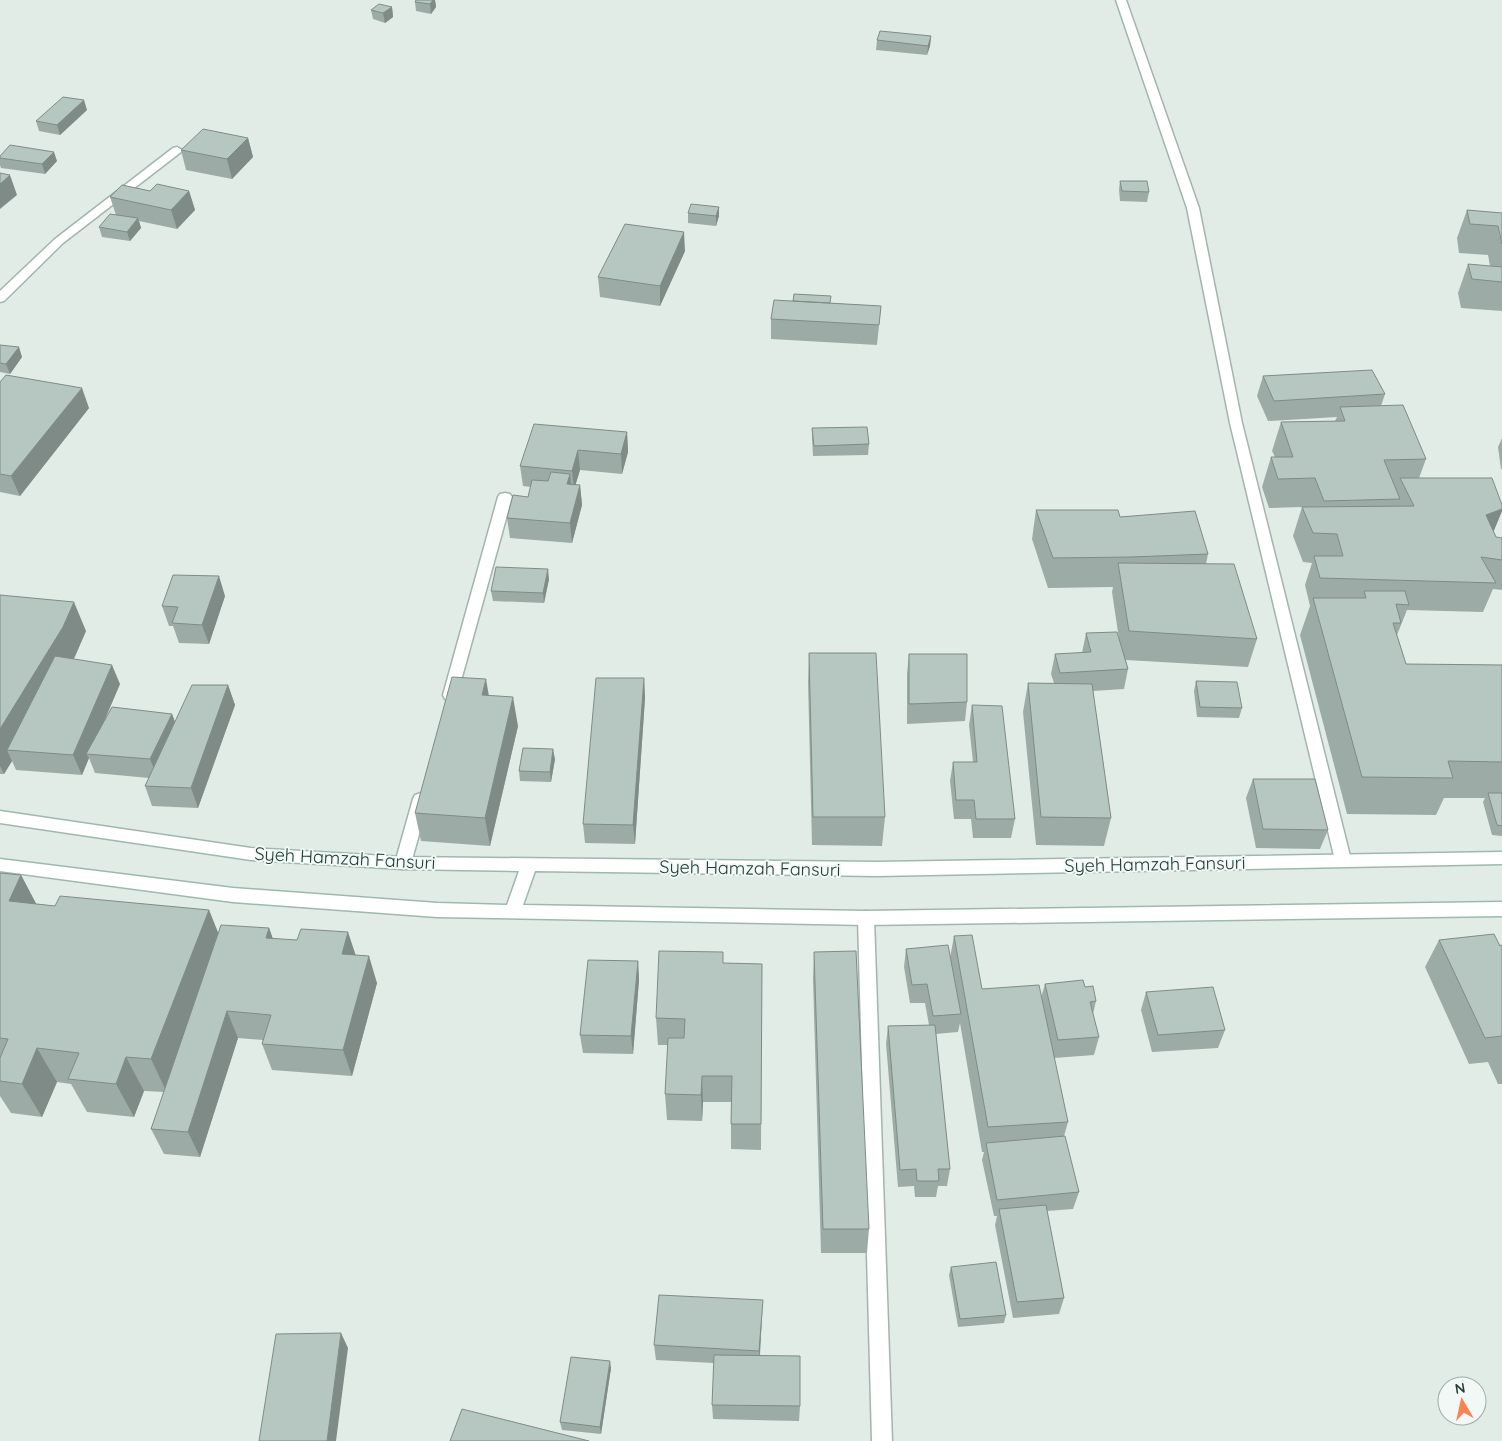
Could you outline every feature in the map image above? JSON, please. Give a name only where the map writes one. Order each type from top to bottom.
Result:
[{"type":"street","points":[[1121,0],[1193,208],[1236,423],[1343,860]]},
{"type":"street","points":[[0,298],[60,240],[177,150]]},
{"type":"street","points":[[446,712],[506,497]]},
{"type":"street","points":[[403,863],[424,787]]},
{"type":"street","name":"Syeh Hamzah Fansuri","points":[[0,818],[251,854],[403,863],[877,869],[1502,858]]},
{"type":"street","points":[[0,865],[233,895],[437,910],[866,918],[1502,909]]},
{"type":"street","points":[[512,912],[529,865]]},
{"type":"street","points":[[866,918],[882,1441]]},
{"type":"building","points":[[416,0],[433,0],[430,4],[415,2]]},
{"type":"building","points":[[379,4],[392,7],[383,13],[371,10]]},
{"type":"building","points":[[880,31],[931,36],[928,46],[877,40]]},
{"type":"building","points":[[63,97],[84,100],[57,125],[36,121]]},
{"type":"building","points":[[203,129],[248,138],[227,159],[181,150]]},
{"type":"building","points":[[10,145],[54,152],[42,164],[0,158]]},
{"type":"building","points":[[0,173],[10,175],[0,184]]},
{"type":"building","points":[[1120,181],[1147,181],[1149,192],[1122,191]]},
{"type":"building","points":[[157,184],[189,191],[171,210],[110,197],[122,185],[150,191]]},
{"type":"building","points":[[691,204],[719,207],[716,216],[688,213]]},
{"type":"building","points":[[1467,210],[1502,213],[1502,244],[1498,226],[1470,224]]},
{"type":"building","points":[[110,214],[138,218],[127,232],[99,227]]},
{"type":"building","points":[[625,224],[684,232],[660,286],[598,277]]},
{"type":"building","points":[[1468,264],[1502,267],[1502,282],[1472,279]]},
{"type":"building","points":[[794,294],[831,296],[830,303],[793,301]]},
{"type":"building","points":[[774,300],[881,306],[879,325],[771,319]]},
{"type":"building","points":[[0,345],[19,347],[6,364],[0,363]]},
{"type":"building","points":[[1372,370],[1385,394],[1274,401],[1263,376]]},
{"type":"building","points":[[6,375],[82,388],[11,476],[0,474],[0,382]]},
{"type":"building","points":[[1403,405],[1426,459],[1384,460],[1400,499],[1324,501],[1315,478],[1278,479],[1271,457],[1293,457],[1281,422],[1345,421],[1340,407]]},
{"type":"building","points":[[534,424],[627,432],[621,454],[578,450],[572,471],[520,466]]},
{"type":"building","points":[[867,427],[869,444],[814,446],[812,428]]},
{"type":"building","points":[[551,472],[570,474],[567,484],[580,485],[570,523],[507,518],[513,495],[528,497],[532,480],[548,481]]},
{"type":"building","points":[[1400,478],[1492,478],[1502,509],[1486,515],[1496,537],[1502,538],[1502,560],[1481,557],[1496,583],[1320,578],[1314,556],[1343,556],[1337,534],[1313,533],[1302,507],[1414,506]]},
{"type":"building","points":[[1036,510],[1118,510],[1120,517],[1195,511],[1208,554],[1053,558]]},
{"type":"building","points":[[1118,563],[1234,564],[1257,639],[1129,631]]},
{"type":"building","points":[[496,567],[548,569],[543,593],[491,591]]},
{"type":"building","points":[[173,575],[219,576],[202,625],[172,623],[178,607],[162,606]]},
{"type":"building","points":[[1364,591],[1405,591],[1409,605],[1396,604],[1401,623],[1393,623],[1406,664],[1502,665],[1502,762],[1448,761],[1453,778],[1362,777],[1313,598],[1366,598]]},
{"type":"building","points":[[0,595],[74,602],[63,627],[0,729]]},
{"type":"building","points":[[1117,632],[1128,669],[1060,673],[1055,654],[1091,652],[1086,633]]},
{"type":"building","points":[[809,653],[876,653],[885,817],[813,817]]},
{"type":"building","points":[[909,654],[967,654],[967,702],[909,704]]},
{"type":"building","points":[[55,656],[112,665],[73,755],[7,750]]},
{"type":"building","points":[[452,677],[486,679],[482,695],[513,697],[485,818],[415,813]]},
{"type":"building","points":[[596,678],[644,678],[633,825],[583,824]]},
{"type":"building","points":[[1196,681],[1237,682],[1242,708],[1200,707]]},
{"type":"building","points":[[1028,683],[1092,684],[1111,818],[1041,817]]},
{"type":"building","points":[[192,685],[228,685],[191,788],[145,786]]},
{"type":"building","points":[[972,705],[1002,706],[1015,819],[976,819],[974,800],[956,800],[953,762],[977,762]]},
{"type":"building","points":[[112,707],[172,714],[150,759],[86,754]]},
{"type":"building","points":[[523,748],[553,749],[550,772],[519,771]]},
{"type":"building","points":[[1253,779],[1315,779],[1328,830],[1263,829]]},
{"type":"building","points":[[1488,793],[1502,793],[1502,826],[1497,825]]},
{"type":"building","points":[[0,873],[21,875],[9,901],[55,906],[60,896],[209,910],[151,1059],[126,1057],[116,1084],[68,1079],[79,1053],[37,1048],[22,1084],[0,1081],[0,1058],[8,1039],[0,1038]]},
{"type":"building","points":[[221,925],[269,928],[266,938],[297,940],[301,929],[348,932],[342,954],[369,956],[343,1050],[262,1044],[271,1015],[227,1011],[188,1132],[151,1129]]},
{"type":"building","points":[[1494,934],[1500,946],[1502,945],[1502,1036],[1485,1038],[1439,940]]},
{"type":"building","points":[[972,935],[982,989],[1039,985],[1068,1122],[988,1127],[954,936]]},
{"type":"building","points":[[948,945],[961,1014],[933,1016],[927,984],[912,985],[906,949]]},
{"type":"building","points":[[659,951],[723,952],[723,963],[762,964],[761,1124],[731,1124],[732,1076],[702,1076],[701,1095],[665,1094],[668,1038],[684,1038],[685,1019],[656,1018]]},
{"type":"building","points":[[856,951],[869,1229],[823,1229],[814,952]]},
{"type":"building","points":[[588,960],[638,961],[631,1036],[580,1035]]},
{"type":"building","points":[[1083,980],[1085,987],[1093,986],[1096,1001],[1090,1002],[1099,1037],[1058,1040],[1045,984]]},
{"type":"building","points":[[1213,987],[1225,1030],[1158,1035],[1146,992]]},
{"type":"building","points":[[935,1025],[950,1169],[938,1169],[939,1181],[917,1181],[916,1169],[900,1170],[888,1026]]},
{"type":"building","points":[[1065,1136],[1079,1192],[997,1200],[986,1143]]},
{"type":"building","points":[[1046,1205],[1064,1298],[1017,1302],[999,1209]]},
{"type":"building","points":[[996,1262],[1006,1315],[960,1319],[951,1267]]},
{"type":"building","points":[[659,1295],[763,1300],[759,1351],[654,1345]]},
{"type":"building","points":[[341,1333],[327,1441],[259,1441],[276,1334]]},
{"type":"building","points":[[714,1355],[800,1356],[800,1406],[712,1405]]},
{"type":"building","points":[[571,1357],[610,1361],[600,1427],[560,1422]]},
{"type":"building","points":[[462,1409],[589,1441],[450,1441]]}]
